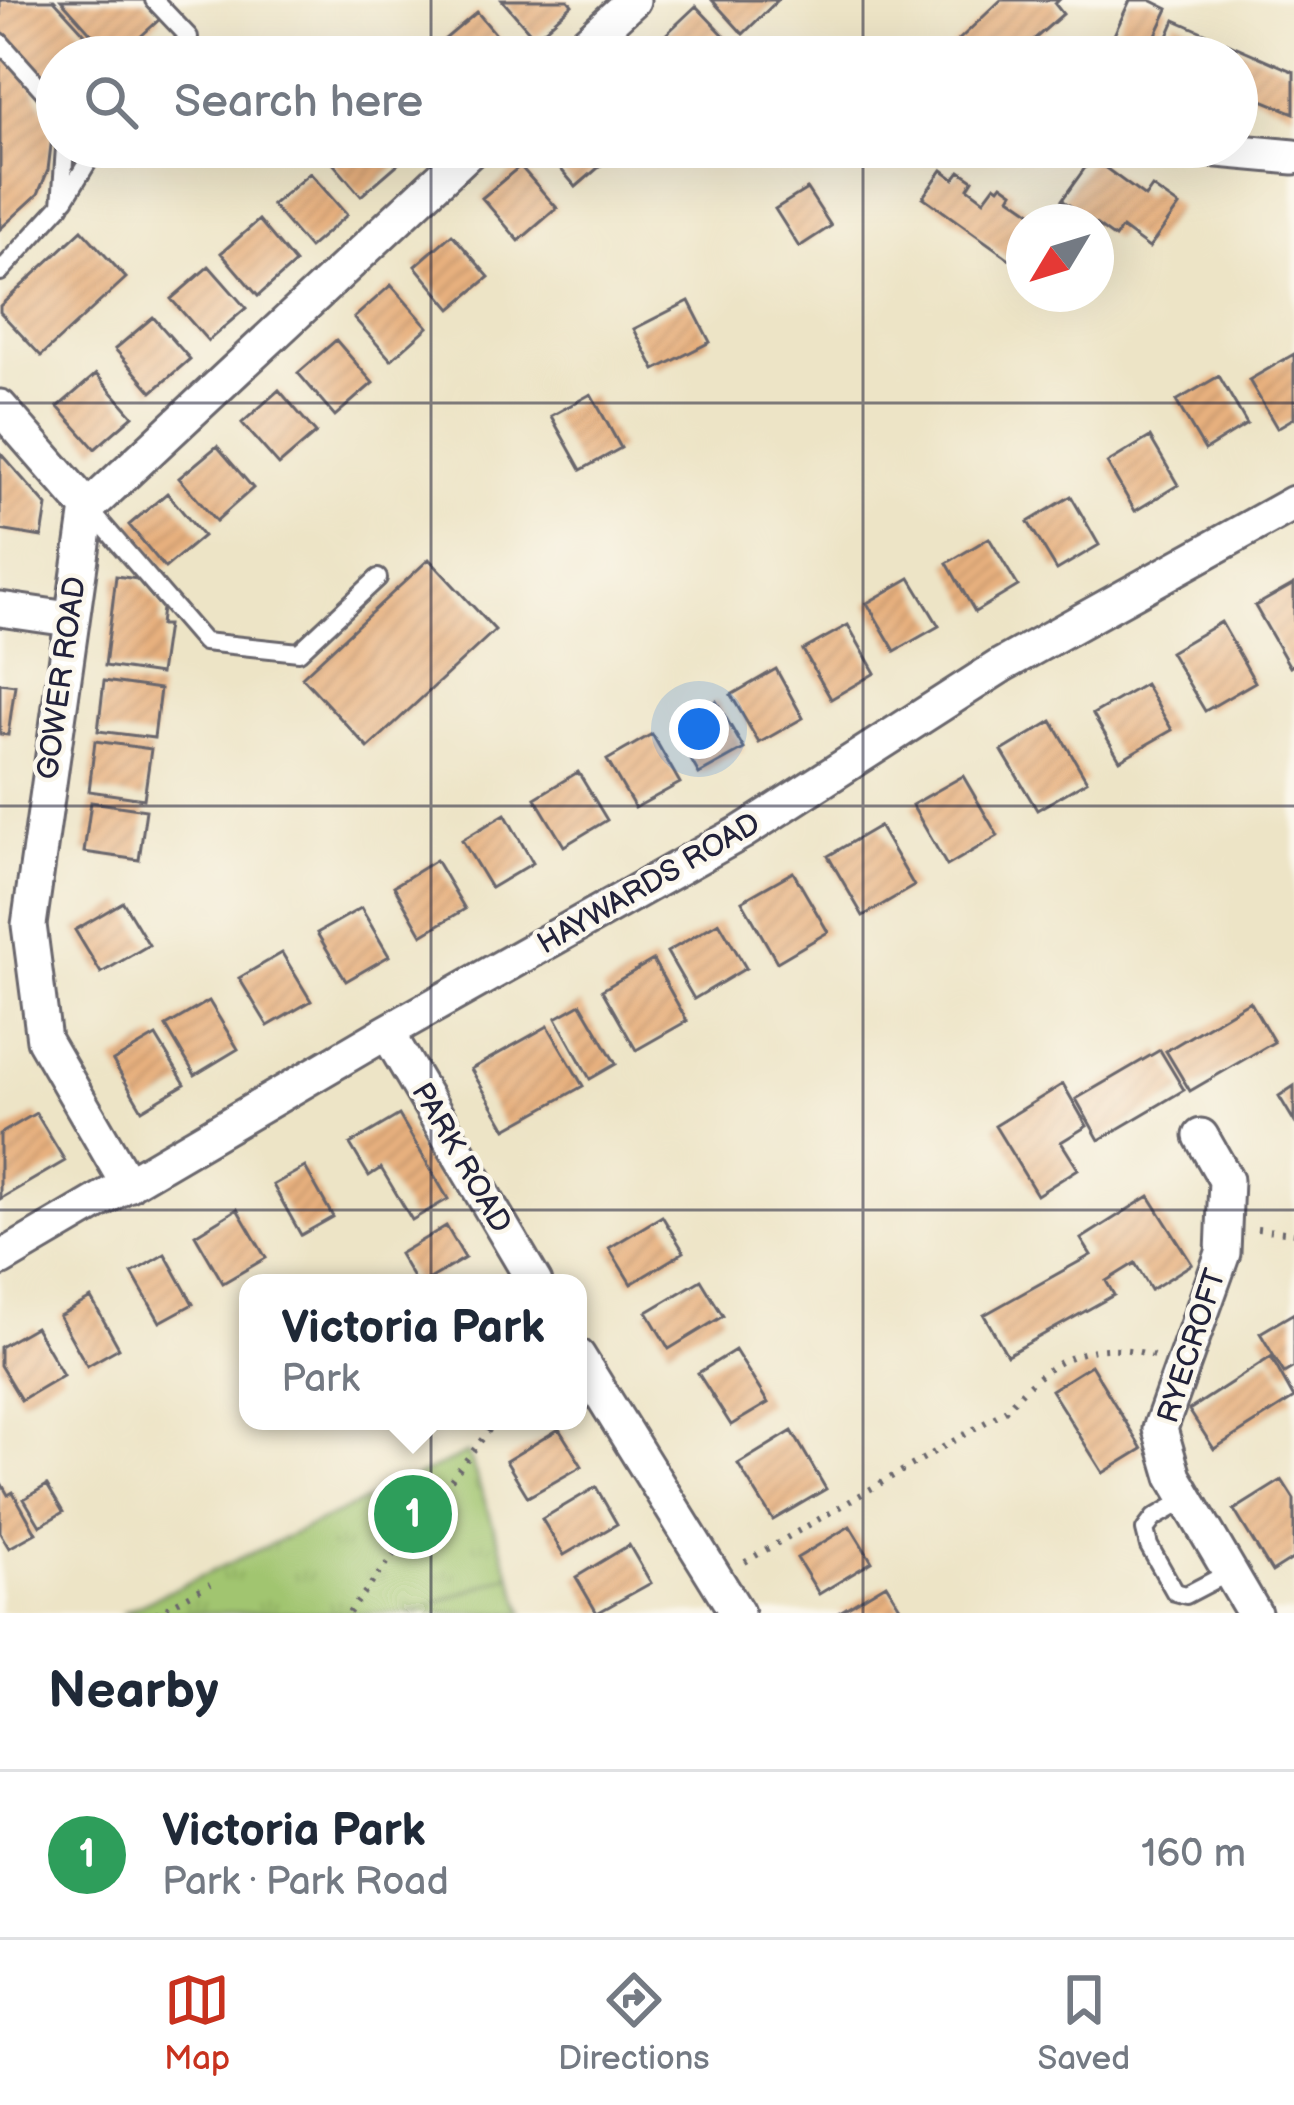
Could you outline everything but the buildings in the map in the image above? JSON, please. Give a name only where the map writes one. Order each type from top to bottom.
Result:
[{"type":"street","points":[[594,36],[633,0]]},
{"type":"street","points":[[1258,154],[1294,157]]},
{"type":"street","points":[[0,407],[88,508],[452,168]]},
{"type":"street","name":"HAYWARDS ROAD","points":[[0,1259],[387,1032],[742,832],[1002,665],[1294,503]]},
{"type":"street","name":"GOWER ROAD","points":[[88,508],[29,925],[44,1040],[128,1185]]},
{"type":"street","points":[[0,609],[69,619]]},
{"type":"street","name":"PARK ROAD","points":[[387,1032],[530,1274]]},
{"type":"street","name":"RYECROFT","points":[[1201,1136],[1226,1180],[1223,1252],[1160,1429],[1174,1477],[1254,1613]]},
{"type":"street","points":[[587,1371],[737,1613]]},
{"type":"lane","points":[[154,0],[188,36]]},
{"type":"lane","points":[[0,42],[36,82]]},
{"type":"lane","points":[[61,205],[63,168]]},
{"type":"lane","points":[[0,272],[61,205],[84,168]]},
{"type":"lane","points":[[88,508],[204,642],[299,652],[378,578]]},
{"type":"lane","points":[[1186,1498],[1144,1530],[1175,1592],[1186,1595],[1230,1572]]},
{"type":"path","points":[[716,1579],[1005,1411],[1024,1388],[1057,1362],[1105,1347],[1139,1351],[1183,1365]]},
{"type":"path","points":[[349,1613],[489,1430]]},
{"type":"path","points":[[156,1613],[210,1584]]},
{"type":"green space","points":[[468,1453],[524,1613],[122,1613]]},
{"type":"green space","points":[[511,1575],[524,1613],[409,1613]]},
{"type":"place","name":"Victoria Park","points":[[413,1514]]}]
